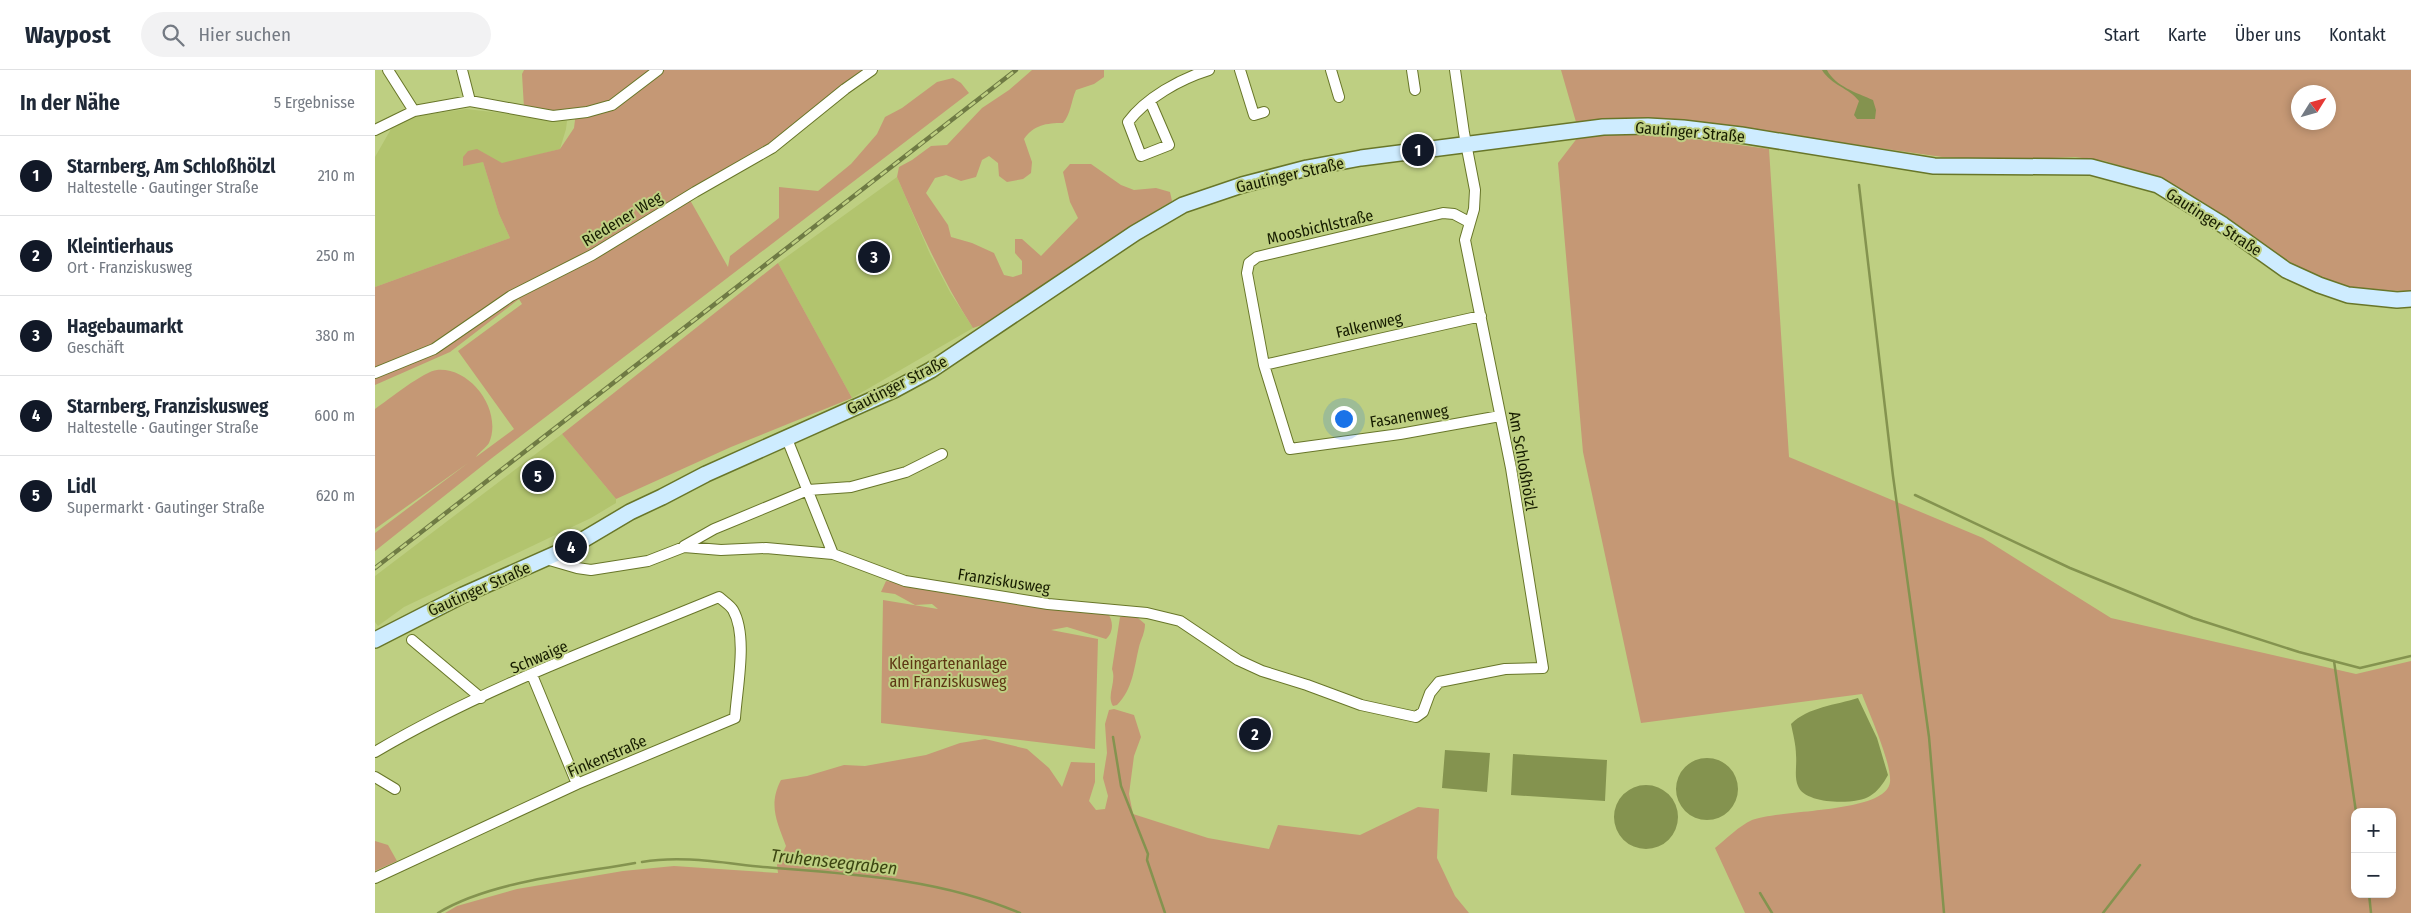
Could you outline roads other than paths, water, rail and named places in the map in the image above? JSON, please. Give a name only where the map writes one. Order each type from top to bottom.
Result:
[{"type":"main road","name":"Gautinger Straße","points":[[375,640],[463,595],[546,559],[630,512],[662,498],[705,474],[894,390],[931,370],[1135,233],[1183,205],[1242,185],[1307,168],[1466,144],[1603,127],[1648,126],[1741,135],[1933,166],[2091,167],[2158,185],[2223,225],[2286,270],[2319,285],[2348,295],[2397,300],[2411,299]]},
{"type":"street","points":[[388,70],[414,112]]},
{"type":"street","points":[[462,70],[470,101]]},
{"type":"street","points":[[375,130],[414,112],[470,101],[553,116],[587,112],[612,105],[658,70]]},
{"type":"street","name":"Riedener Weg","points":[[375,373],[434,349],[511,296],[592,254],[772,148],[845,89],[872,70]]},
{"type":"street","points":[[1150,101],[1169,145],[1141,156],[1128,122],[1136,112],[1150,101],[1177,84],[1209,70]]},
{"type":"street","points":[[1240,70],[1254,115],[1264,112]]},
{"type":"street","points":[[1331,70],[1339,97]]},
{"type":"street","points":[[1412,70],[1415,90]]},
{"type":"street","name":"Am Schloßhölzl","points":[[1430,693],[1439,682],[1449,679],[1505,669],[1543,668],[1501,416],[1465,240],[1474,209],[1475,190],[1455,70]]},
{"type":"street","name":"Moosbichlstraße","points":[[1264,364],[1247,273],[1249,263],[1257,257],[1443,214],[1454,214],[1469,222]]},
{"type":"street","name":"Falkenweg","points":[[1264,364],[1481,316]]},
{"type":"street","name":"Fasanenweg","points":[[1264,364],[1290,449],[1400,434],[1501,416]]},
{"type":"street","points":[[787,439],[833,554]]},
{"type":"street","points":[[683,547],[714,529],[809,490],[851,486],[906,472],[942,454]]},
{"type":"street","name":"Franziskusweg","points":[[546,559],[591,570],[648,561],[683,547],[721,550],[766,548],[833,554],[905,581],[1048,604],[1147,613],[1180,621],[1237,660],[1262,671],[1361,705],[1416,717],[1423,712],[1430,693]]},
{"type":"street","name":"Schwaige","points":[[375,752],[419,726],[532,675],[719,597]]},
{"type":"street","name":"Finkenstraße","points":[[375,878],[577,784],[735,718],[742,638],[738,620],[732,608],[719,597]]},
{"type":"street","points":[[412,640],[481,698]]},
{"type":"street","points":[[532,675],[577,784]]},
{"type":"street","points":[[375,778],[395,789]]},
{"type":"waterway","points":[[1859,185],[1893,476],[1929,737],[1944,913]]},
{"type":"waterway","points":[[1915,495],[2070,568],[2193,618],[2299,652],[2360,668],[2411,656]]},
{"type":"waterway","points":[[2334,661],[2355,808]]},
{"type":"waterway","points":[[1113,737],[1121,786],[1148,854],[1147,860],[1165,913]]},
{"type":"waterway","name":"Truhenseegraben","points":[[642,862],[672,859],[703,860],[894,879],[958,892],[1020,913]]},
{"type":"waterway","name":"Truhenseegraben","points":[[438,913],[459,902],[508,886],[560,875],[635,863]]},
{"type":"waterway","points":[[2103,913],[2140,865]]},
{"type":"waterway","points":[[1760,893],[1772,913]]},
{"type":"waterway","points":[[2369,898],[2371,913]]},
{"type":"railway","points":[[375,568],[1016,70]]},
{"type":"place","name":"Starnberg, Am Schloßhölzl","points":[[1418,150]]},
{"type":"place","name":"Hagebaumarkt","points":[[874,257]]},
{"type":"place","name":"Lidl","points":[[538,476]]},
{"type":"place","name":"Starnberg, Franziskusweg","points":[[571,547]]},
{"type":"place","name":"Kleintierhaus","points":[[1255,734]]},
{"type":"park label","name":"Kleingartenanlage am Franziskusweg","points":[[948,672]]}]
